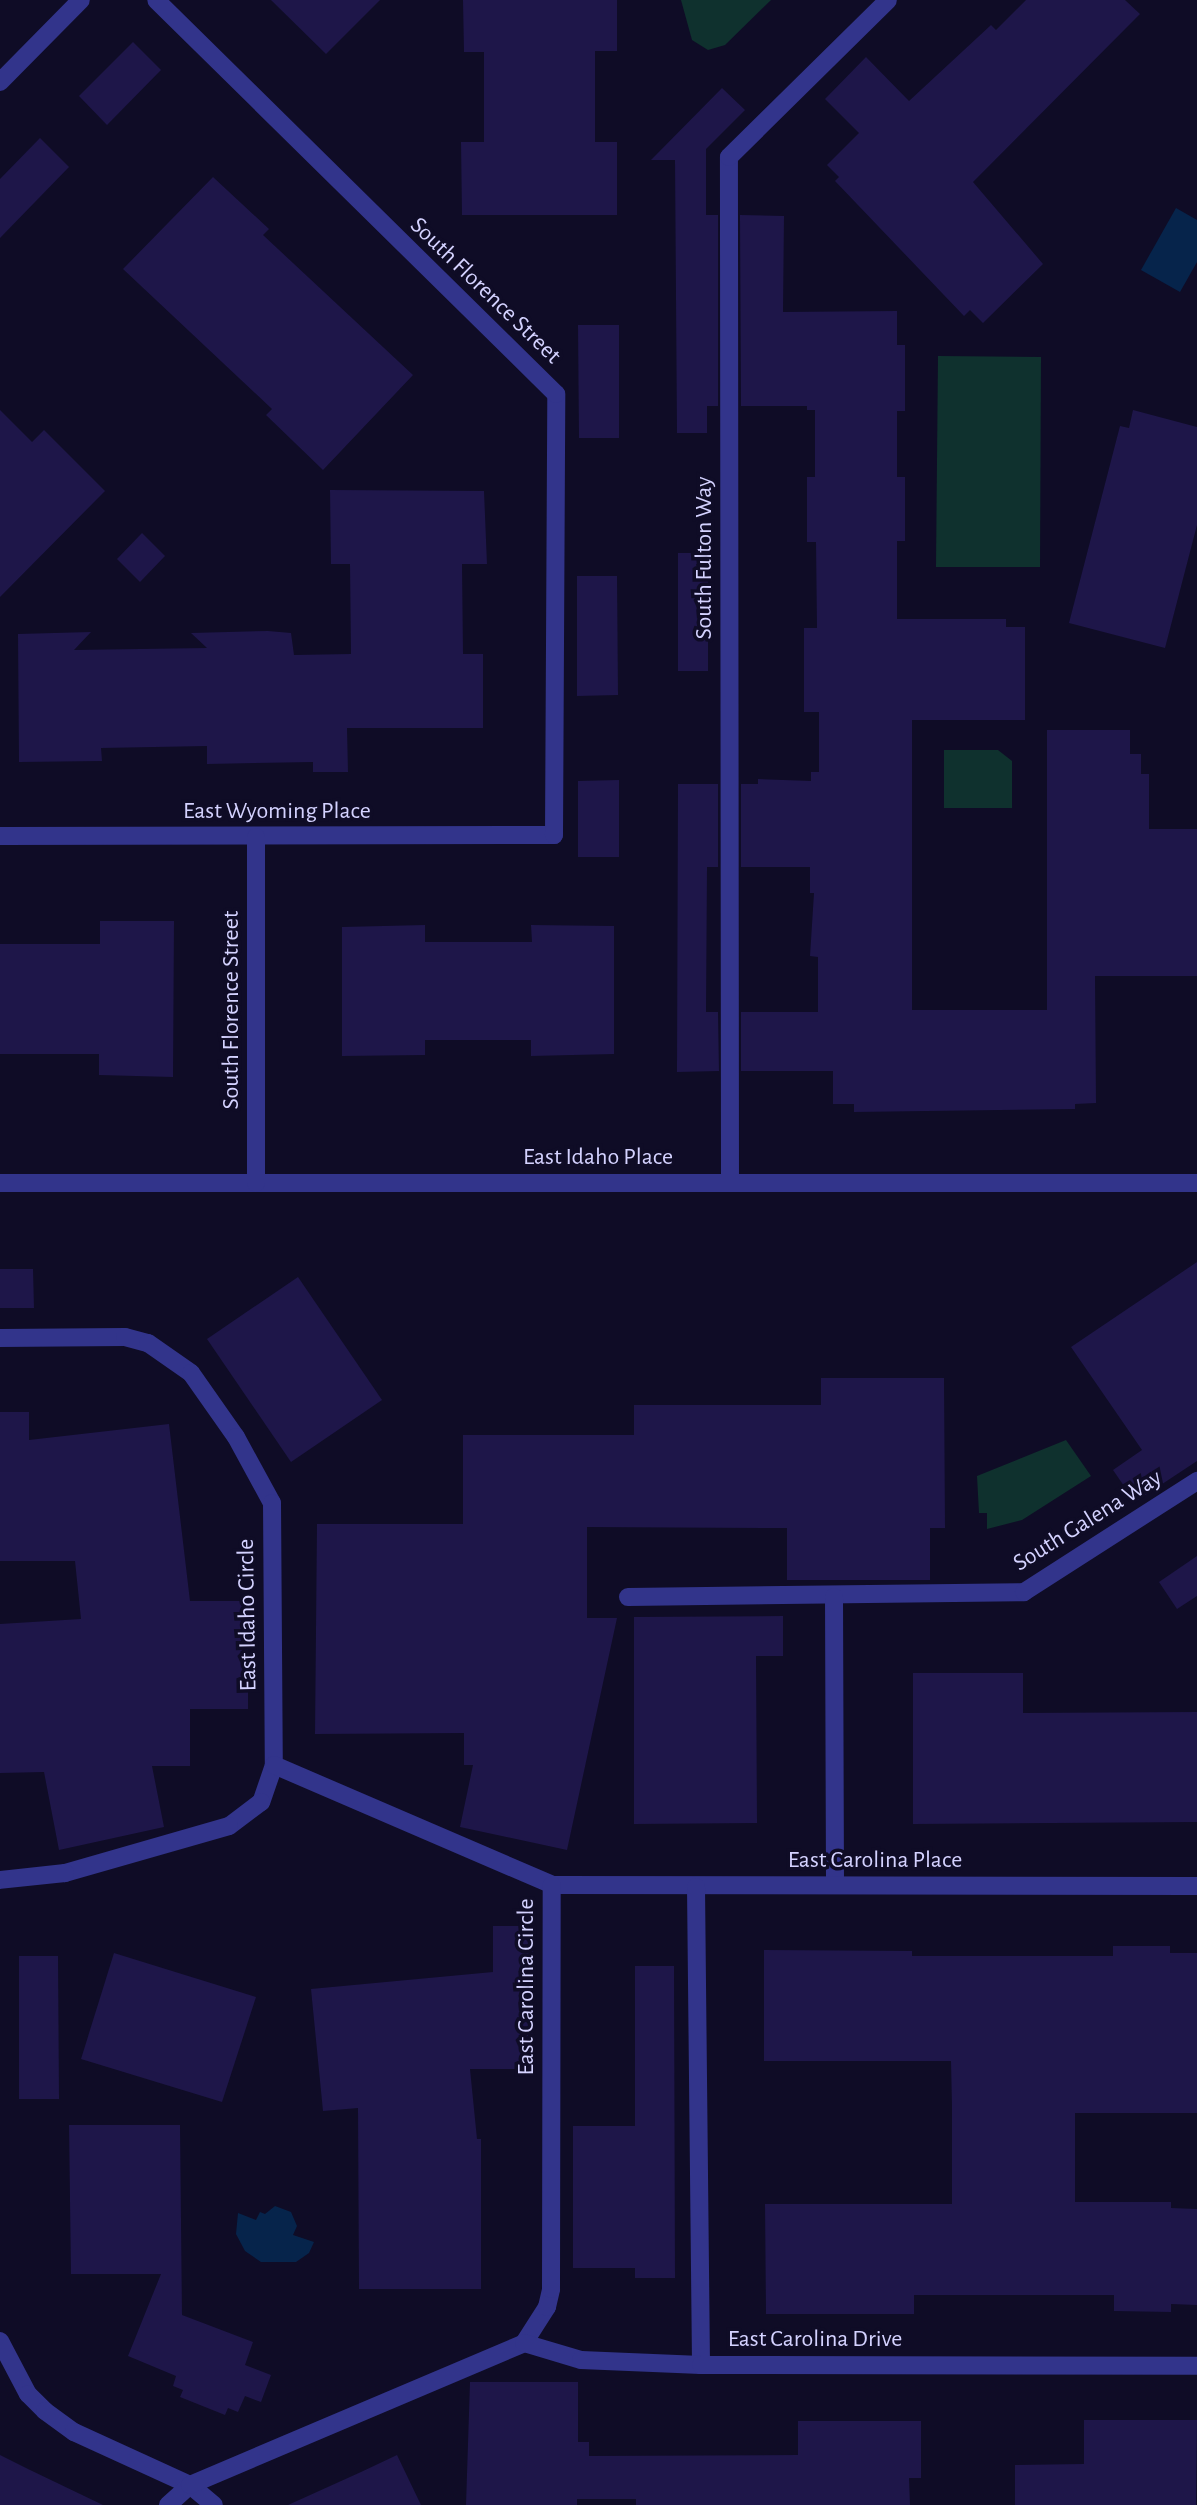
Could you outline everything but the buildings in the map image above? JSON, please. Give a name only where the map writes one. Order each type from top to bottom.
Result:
[{"type":"street","points":[[0,82],[81,0]]},
{"type":"street","name":"South Florence Street","points":[[156,0],[556,394],[554,835]]},
{"type":"street","name":"South Fulton Way","points":[[730,1182],[729,157],[888,0]]},
{"type":"street","name":"East Wyoming Place","points":[[0,836],[554,835]]},
{"type":"street","name":"South Florence Street","points":[[256,837],[256,1183]]},
{"type":"street","name":"East Idaho Place","points":[[0,1183],[1197,1183]]},
{"type":"street","name":"East Idaho Circle","points":[[0,1338],[125,1337],[148,1343],[191,1373],[236,1437],[272,1503],[274,1765],[261,1802],[229,1826],[65,1873],[0,1880]]},
{"type":"street","name":"South Galena Way","points":[[628,1597],[834,1597],[1024,1592],[1197,1481]]},
{"type":"street","points":[[834,1597],[835,1885]]},
{"type":"street","name":"East Carolina Circle","points":[[274,1765],[552,1885],[551,2289],[547,2307],[524,2343]]},
{"type":"street","name":"East Carolina Place","points":[[552,1885],[1197,1886]]},
{"type":"street","name":"East Carolina Drive","points":[[695,1886],[701,2365],[1197,2366]]},
{"type":"street","points":[[0,2341],[28,2394],[45,2411],[74,2432],[190,2485],[214,2505]]},
{"type":"street","points":[[168,2505],[190,2485],[524,2343],[581,2360],[701,2365]]},
{"type":"green space","points":[[681,0],[771,0],[725,45],[708,50],[692,40]]},
{"type":"green space","points":[[938,356],[1041,357],[1040,567],[936,567]]},
{"type":"green space","points":[[944,750],[998,750],[1012,761],[1012,808],[944,808]]},
{"type":"green space","points":[[1066,1440],[1091,1476],[1022,1520],[987,1529],[987,1513],[979,1513],[977,1476]]},
{"type":"water","points":[[1176,208],[1197,220],[1197,262],[1180,292],[1141,270]]},
{"type":"water","points":[[275,2206],[291,2212],[297,2226],[293,2235],[314,2242],[309,2253],[296,2262],[261,2262],[245,2251],[236,2234],[238,2213],[256,2220],[260,2212],[265,2214]]}]
